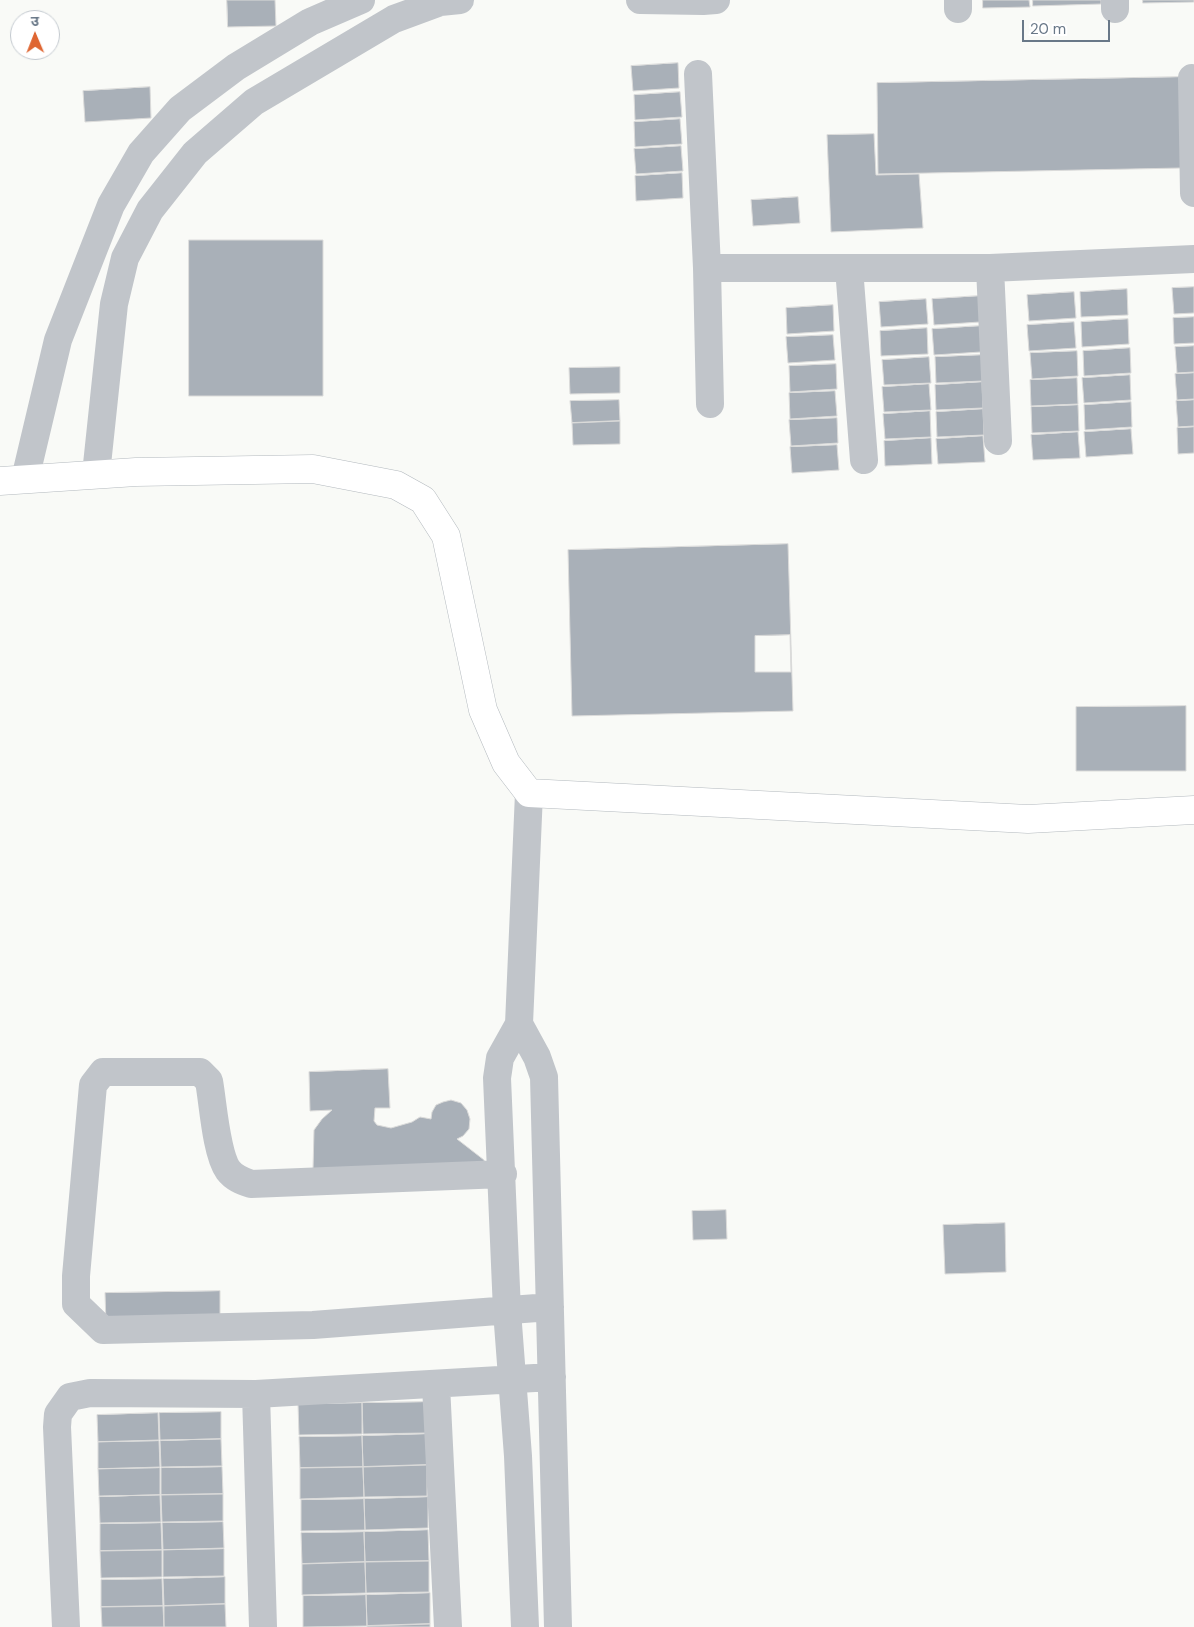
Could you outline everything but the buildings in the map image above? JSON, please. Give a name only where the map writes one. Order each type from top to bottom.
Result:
[{"type":"street","points":[[361,0],[310,22],[236,67],[180,109],[141,153],[111,204],[58,340],[12,480],[136,472],[313,469],[396,484],[423,500],[446,536],[483,710],[506,763],[529,793],[519,1024],[500,1058],[497,1078],[503,1174],[507,1311],[518,1466],[525,1627]]},
{"type":"street","points":[[96,474],[114,304],[125,258],[150,210],[195,153],[254,102],[394,19],[440,2],[460,0]]},
{"type":"street","points":[[640,0],[716,0]]},
{"type":"street","points":[[698,74],[707,268],[710,404]]},
{"type":"street","points":[[1192,78],[1194,193]]},
{"type":"street","points":[[195,97],[223,129]]},
{"type":"street","points":[[707,268],[990,268],[1194,259]]},
{"type":"street","points":[[849,268],[864,460]]},
{"type":"street","points":[[990,268],[998,441]]},
{"type":"street","points":[[529,793],[1028,819],[1194,810]]},
{"type":"street","points":[[519,1024],[537,1057],[544,1077],[558,1627]]},
{"type":"street","points":[[503,1174],[251,1184],[233,1175],[222,1158],[209,1081],[200,1072],[103,1072],[93,1085],[76,1276],[76,1304],[103,1330],[313,1325],[550,1307]]},
{"type":"street","points":[[66,1627],[57,1426],[58,1414],[70,1397],[90,1393],[256,1394],[552,1377]]},
{"type":"street","points":[[436,1385],[448,1627]]},
{"type":"street","points":[[256,1394],[263,1627]]}]
